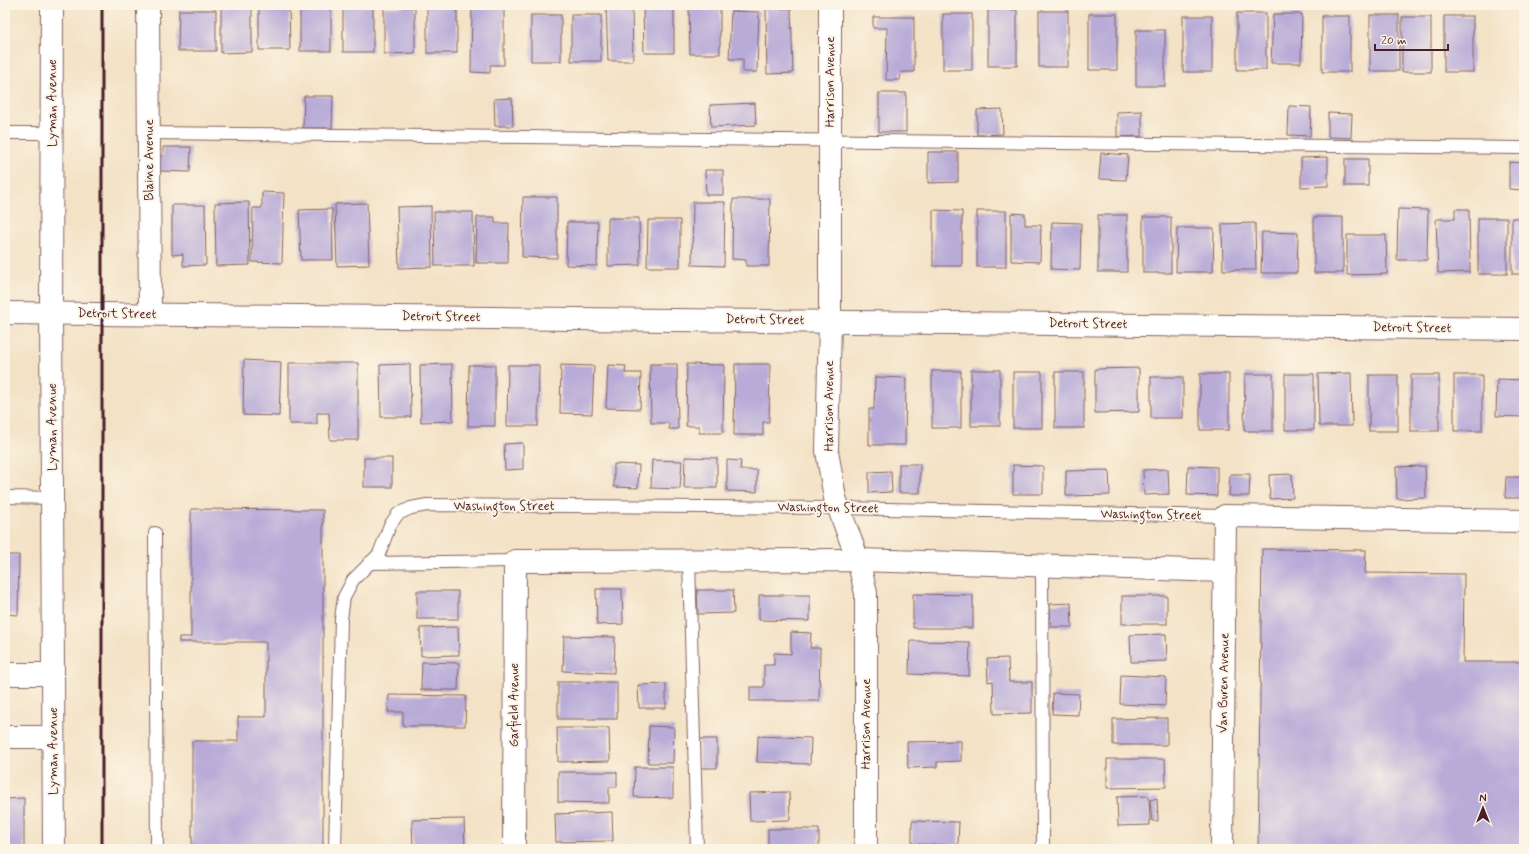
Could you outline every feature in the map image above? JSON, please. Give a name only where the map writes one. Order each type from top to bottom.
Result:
[{"type":"street","name":"Lyman Avenue","points":[[52,5],[51,313],[54,849]]},
{"type":"street","name":"Blaine Avenue","points":[[148,5],[150,314]]},
{"type":"street","name":"Harrison Avenue","points":[[830,5],[830,321],[827,451],[835,498],[858,560],[866,593],[866,849]]},
{"type":"street","name":"Detroit Street","points":[[5,313],[1524,329]]},
{"type":"street","name":"Washington Street","points":[[1225,516],[1524,521]]},
{"type":"street","name":"Van Buren Avenue","points":[[1222,849],[1225,516]]},
{"type":"street","points":[[515,561],[858,560],[1225,571]]},
{"type":"street","name":"Garfield Avenue","points":[[514,849],[515,561]]},
{"type":"street","points":[[5,674],[53,674]]},
{"type":"street","points":[[5,737],[53,737]]},
{"type":"lane","points":[[5,133],[52,133]]},
{"type":"lane","points":[[149,133],[1524,148]]},
{"type":"lane","points":[[5,497],[52,498]]},
{"type":"lane","name":"Washington Street","points":[[335,849],[341,619],[344,597],[353,580],[379,554],[390,525],[398,514],[411,508],[427,506],[839,508],[1225,516]]},
{"type":"lane","points":[[155,533],[157,849]]},
{"type":"lane","points":[[689,560],[696,849]]},
{"type":"lane","points":[[370,563],[515,561]]},
{"type":"lane","points":[[1042,565],[1043,849]]},
{"type":"building","points":[[259,5],[289,5],[290,50],[259,50]]},
{"type":"building","points":[[300,5],[331,5],[331,51],[300,51]]},
{"type":"building","points":[[472,5],[504,5],[504,65],[490,65],[490,73],[471,72]]},
{"type":"building","points":[[606,5],[632,5],[633,61],[608,61]]},
{"type":"building","points":[[221,6],[252,6],[252,52],[221,53]]},
{"type":"building","points":[[343,6],[373,6],[373,52],[343,52]]},
{"type":"building","points":[[427,6],[457,6],[457,53],[427,53]]},
{"type":"building","points":[[643,6],[674,6],[674,53],[644,53]]},
{"type":"building","points":[[384,7],[415,7],[415,53],[384,54]]},
{"type":"building","points":[[689,7],[720,7],[720,54],[690,54]]},
{"type":"building","points":[[791,8],[793,73],[767,74],[766,9]]},
{"type":"building","points":[[179,10],[216,10],[216,51],[178,51]]},
{"type":"building","points":[[988,10],[1017,10],[1017,66],[988,66]]},
{"type":"building","points":[[731,11],[759,12],[757,72],[743,72],[743,59],[729,59]]},
{"type":"building","points":[[1039,11],[1068,11],[1068,67],[1039,67]]},
{"type":"building","points":[[1237,13],[1266,13],[1266,70],[1237,70]]},
{"type":"building","points":[[943,14],[972,14],[972,70],[943,70]]},
{"type":"building","points":[[1089,14],[1117,14],[1117,70],[1089,70]]},
{"type":"building","points":[[1273,14],[1302,14],[1301,63],[1271,63]]},
{"type":"building","points":[[531,15],[561,15],[561,61],[531,61]]},
{"type":"building","points":[[571,15],[601,15],[601,61],[571,61]]},
{"type":"building","points":[[1370,15],[1399,15],[1399,71],[1370,71]]},
{"type":"building","points":[[1183,16],[1212,16],[1212,72],[1183,72]]},
{"type":"building","points":[[1322,16],[1350,16],[1350,72],[1322,72]]},
{"type":"building","points":[[1444,16],[1473,16],[1473,72],[1444,72]]},
{"type":"building","points":[[873,17],[914,17],[914,72],[901,72],[900,80],[886,80],[887,28],[873,28]]},
{"type":"building","points":[[1402,17],[1431,17],[1431,72],[1402,72]]},
{"type":"building","points":[[1136,30],[1165,30],[1165,86],[1136,86]]},
{"type":"building","points":[[879,93],[906,93],[906,132],[879,132]]},
{"type":"building","points":[[304,96],[333,96],[332,128],[303,128]]},
{"type":"building","points":[[512,98],[513,126],[495,126],[494,99]]},
{"type":"building","points":[[755,103],[756,125],[711,127],[710,105]]},
{"type":"building","points":[[1289,106],[1311,107],[1310,136],[1288,135]]},
{"type":"building","points":[[1002,109],[1003,134],[977,135],[977,110]]},
{"type":"building","points":[[1142,111],[1142,136],[1117,137],[1117,112]]},
{"type":"building","points":[[1328,113],[1352,114],[1351,138],[1328,137]]},
{"type":"building","points":[[163,147],[191,147],[190,172],[158,171],[158,156],[163,156]]},
{"type":"building","points":[[928,152],[958,152],[958,182],[928,183]]},
{"type":"building","points":[[1101,153],[1128,155],[1126,180],[1099,179]]},
{"type":"building","points":[[1328,157],[1328,186],[1301,187],[1301,158]]},
{"type":"building","points":[[1345,159],[1368,159],[1368,186],[1345,186]]},
{"type":"building","points":[[1509,162],[1524,163],[1524,190],[1509,189]]},
{"type":"building","points":[[705,170],[723,170],[723,195],[706,195]]},
{"type":"building","points":[[262,192],[284,193],[282,263],[252,262],[253,208],[262,208]]},
{"type":"building","points":[[523,197],[557,197],[557,258],[522,257]]},
{"type":"building","points":[[733,199],[770,199],[769,266],[746,266],[746,260],[732,259]]},
{"type":"building","points":[[249,202],[250,265],[216,266],[215,203]]},
{"type":"building","points":[[693,202],[725,202],[724,266],[692,265]]},
{"type":"building","points":[[367,203],[369,265],[337,266],[335,204]]},
{"type":"building","points":[[172,205],[205,205],[206,265],[183,266],[183,254],[172,255]]},
{"type":"building","points":[[431,206],[432,267],[399,268],[397,207]]},
{"type":"building","points":[[332,209],[333,260],[301,260],[299,210]]},
{"type":"building","points":[[1398,209],[1428,210],[1427,260],[1397,260]]},
{"type":"building","points":[[1455,209],[1469,209],[1470,272],[1438,273],[1436,219],[1455,219]]},
{"type":"building","points":[[933,210],[962,211],[962,266],[933,266]]},
{"type":"building","points":[[977,211],[1006,211],[1006,267],[977,267]]},
{"type":"building","points":[[434,212],[473,212],[474,266],[435,266]]},
{"type":"building","points":[[1011,213],[1025,214],[1025,225],[1041,225],[1040,262],[1011,261]]},
{"type":"building","points":[[1098,215],[1127,215],[1127,272],[1098,272]]},
{"type":"building","points":[[477,217],[495,217],[495,223],[509,223],[508,263],[476,263]]},
{"type":"building","points":[[1143,217],[1171,217],[1171,273],[1143,273]]},
{"type":"building","points":[[1314,217],[1343,217],[1343,273],[1314,273]]},
{"type":"building","points":[[608,218],[639,218],[640,265],[608,266]]},
{"type":"building","points":[[1478,218],[1507,218],[1507,274],[1478,274]]},
{"type":"building","points":[[1512,218],[1524,218],[1524,274],[1512,274]]},
{"type":"building","points":[[648,220],[680,220],[680,267],[647,267]]},
{"type":"building","points":[[567,222],[598,222],[597,266],[566,265]]},
{"type":"building","points":[[1052,222],[1081,223],[1080,270],[1051,269]]},
{"type":"building","points":[[1255,223],[1256,270],[1223,270],[1222,224]]},
{"type":"building","points":[[1177,228],[1214,228],[1213,272],[1176,272]]},
{"type":"building","points":[[1262,232],[1298,233],[1297,273],[1261,273]]},
{"type":"building","points":[[1347,235],[1386,235],[1387,274],[1347,275]]},
{"type":"building","points":[[244,360],[281,362],[279,416],[243,415]]},
{"type":"building","points":[[289,363],[358,363],[358,440],[330,440],[329,413],[317,413],[317,424],[289,424]]},
{"type":"building","points":[[410,364],[411,417],[381,417],[380,365]]},
{"type":"building","points":[[452,364],[453,421],[421,422],[420,365]]},
{"type":"building","points":[[650,364],[677,364],[678,429],[669,429],[669,423],[651,423]]},
{"type":"building","points":[[687,364],[724,365],[723,433],[699,433],[699,426],[686,426]]},
{"type":"building","points":[[735,364],[770,364],[769,422],[763,422],[763,435],[734,435]]},
{"type":"building","points":[[469,365],[495,365],[495,426],[468,426]]},
{"type":"building","points":[[508,365],[539,365],[538,426],[507,426]]},
{"type":"building","points":[[561,365],[594,366],[592,414],[560,413]]},
{"type":"building","points":[[608,365],[626,366],[625,373],[641,373],[640,409],[606,408]]},
{"type":"building","points":[[1139,368],[1139,412],[1095,413],[1095,369]]},
{"type":"building","points":[[971,370],[1000,370],[1000,426],[971,426]]},
{"type":"building","points":[[932,371],[961,371],[961,428],[932,428]]},
{"type":"building","points":[[1013,372],[1042,372],[1042,428],[1013,428]]},
{"type":"building","points":[[1055,372],[1084,372],[1084,428],[1055,428]]},
{"type":"building","points":[[1351,373],[1352,426],[1319,426],[1318,374]]},
{"type":"building","points":[[1200,374],[1229,374],[1229,430],[1200,430]]},
{"type":"building","points":[[1245,374],[1273,374],[1273,431],[1244,431]]},
{"type":"building","points":[[1285,374],[1314,374],[1314,430],[1285,430]]},
{"type":"building","points":[[1369,375],[1398,375],[1398,431],[1369,431]]},
{"type":"building","points":[[1411,375],[1439,375],[1439,431],[1411,431]]},
{"type":"building","points":[[1454,375],[1482,375],[1482,431],[1454,431]]},
{"type":"building","points":[[875,377],[906,378],[905,445],[869,445],[869,409],[874,409]]},
{"type":"building","points":[[1151,377],[1183,377],[1183,418],[1151,418]]},
{"type":"building","points":[[1497,379],[1524,380],[1524,417],[1496,416]]},
{"type":"building","points":[[523,443],[523,469],[505,470],[504,444]]},
{"type":"building","points":[[685,457],[717,458],[717,488],[684,488]]},
{"type":"building","points":[[364,458],[392,458],[392,487],[364,487]]},
{"type":"building","points":[[652,460],[682,461],[680,489],[651,488]]},
{"type":"building","points":[[727,460],[741,461],[740,470],[757,470],[757,492],[727,491]]},
{"type":"building","points":[[614,464],[639,465],[638,488],[614,487]]},
{"type":"building","points":[[899,464],[920,464],[920,493],[899,493]]},
{"type":"building","points":[[1013,465],[1043,466],[1043,494],[1013,494]]},
{"type":"building","points":[[1188,466],[1217,467],[1217,496],[1187,495]]},
{"type":"building","points":[[1425,466],[1426,498],[1397,499],[1396,467]]},
{"type":"building","points":[[1168,469],[1169,494],[1144,495],[1143,470]]},
{"type":"building","points":[[1109,470],[1110,495],[1066,496],[1066,471]]},
{"type":"building","points":[[891,471],[892,492],[869,493],[869,472]]},
{"type":"building","points":[[1230,474],[1250,474],[1249,496],[1229,496]]},
{"type":"building","points":[[1292,474],[1293,498],[1270,499],[1269,475]]},
{"type":"building","points":[[1506,477],[1524,477],[1524,498],[1505,498]]},
{"type":"building","points":[[191,509],[323,510],[323,849],[192,849],[192,741],[238,741],[238,717],[266,717],[266,642],[179,642],[179,637],[191,637]]},
{"type":"building","points":[[1262,549],[1366,550],[1365,573],[1464,574],[1463,662],[1524,662],[1524,849],[1258,849]]},
{"type":"building","points":[[5,555],[19,555],[18,615],[5,614]]},
{"type":"building","points":[[596,589],[622,589],[623,624],[597,625]]},
{"type":"building","points":[[697,590],[733,590],[734,613],[698,614]]},
{"type":"building","points":[[417,591],[458,591],[458,619],[417,619]]},
{"type":"building","points":[[913,594],[973,595],[973,628],[913,628]]},
{"type":"building","points":[[759,595],[810,595],[810,621],[759,620]]},
{"type":"building","points":[[1122,596],[1167,596],[1167,624],[1122,624]]},
{"type":"building","points":[[1071,603],[1072,627],[1051,627],[1050,604]]},
{"type":"building","points":[[458,627],[459,655],[421,656],[420,628]]},
{"type":"building","points":[[791,632],[811,633],[810,648],[820,648],[819,701],[750,701],[750,687],[764,687],[764,665],[774,665],[774,653],[791,654]]},
{"type":"building","points":[[1166,634],[1167,661],[1131,662],[1130,635]]},
{"type":"building","points":[[564,636],[615,637],[614,673],[563,671]]},
{"type":"building","points":[[910,641],[970,642],[969,676],[909,674]]},
{"type":"building","points":[[1008,658],[1009,682],[1032,682],[1032,713],[994,714],[993,681],[988,682],[987,659]]},
{"type":"building","points":[[422,662],[459,663],[458,690],[421,690]]},
{"type":"building","points":[[1121,675],[1166,677],[1165,706],[1120,704]]},
{"type":"building","points":[[558,682],[617,682],[617,719],[558,719]]},
{"type":"building","points":[[666,684],[666,708],[639,708],[638,685]]},
{"type":"building","points":[[1053,693],[1079,694],[1078,715],[1052,714]]},
{"type":"building","points":[[389,695],[466,696],[465,726],[403,726],[403,712],[388,712]]},
{"type":"building","points":[[1167,718],[1167,745],[1113,745],[1113,719]]},
{"type":"building","points":[[649,726],[674,727],[673,763],[648,763]]},
{"type":"building","points":[[557,728],[609,728],[610,761],[558,762]]},
{"type":"building","points":[[758,736],[811,738],[810,764],[757,762]]},
{"type":"building","points":[[699,739],[717,739],[717,768],[700,768]]},
{"type":"building","points":[[961,741],[961,761],[937,762],[937,767],[908,768],[907,742]]},
{"type":"building","points":[[1107,759],[1165,759],[1166,787],[1107,788]]},
{"type":"building","points":[[635,767],[673,767],[673,798],[634,797]]},
{"type":"building","points":[[558,772],[617,772],[617,787],[609,787],[609,803],[558,802]]},
{"type":"building","points":[[789,792],[790,820],[750,821],[749,793]]},
{"type":"building","points":[[1149,796],[1150,825],[1118,826],[1117,797]]},
{"type":"building","points":[[24,798],[24,849],[5,849],[5,799]]},
{"type":"building","points":[[1157,798],[1158,821],[1152,821],[1150,800]]},
{"type":"building","points":[[612,812],[613,841],[556,842],[555,814]]},
{"type":"building","points":[[464,819],[465,849],[413,849],[412,820]]},
{"type":"building","points":[[912,821],[959,822],[958,845],[912,844]]},
{"type":"building","points":[[768,829],[819,829],[819,849],[768,849]]},
{"type":"railway","points":[[102,5],[102,849]]}]
